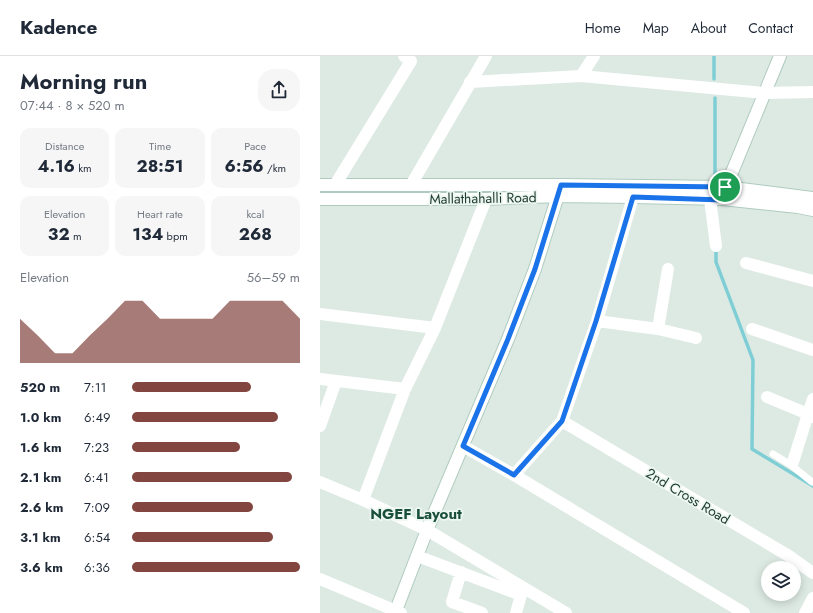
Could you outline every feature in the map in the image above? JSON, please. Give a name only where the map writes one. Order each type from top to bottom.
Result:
[{"type":"street","points":[[410,186],[486,56]]},
{"type":"street","points":[[581,76],[594,56]]},
{"type":"street","points":[[716,246],[716,199],[725,187],[780,56]]},
{"type":"street","points":[[335,185],[410,58]]},
{"type":"street","points":[[470,82],[581,76],[765,93],[813,92]]},
{"type":"street","name":"Mallathahalli Road","points":[[320,185],[410,186],[559,191],[633,197],[716,199],[798,207],[813,210]]},
{"type":"street","name":"Mallathahalli Road","points":[[320,199],[486,199],[559,191],[725,187],[813,198]]},
{"type":"street","points":[[320,579],[397,612],[427,530],[522,304],[535,269],[559,191]]},
{"type":"street","points":[[514,475],[562,421],[596,321],[633,197]]},
{"type":"street","points":[[363,500],[406,389],[436,328],[486,199]]},
{"type":"street","points":[[746,263],[813,281]]},
{"type":"street","points":[[658,329],[668,269]]},
{"type":"street","points":[[320,314],[436,328]]},
{"type":"street","points":[[596,321],[658,329],[696,338]]},
{"type":"street","points":[[752,329],[813,350]]},
{"type":"street","points":[[320,379],[406,389]]},
{"type":"street","points":[[320,426],[336,381]]},
{"type":"street","points":[[767,397],[810,415]]},
{"type":"street","points":[[792,464],[810,415],[813,399]]},
{"type":"street","name":"2nd Cross Road","points":[[562,421],[789,556],[813,573]]},
{"type":"street","points":[[463,446],[744,613]]},
{"type":"street","points":[[320,482],[427,530],[566,613]]},
{"type":"street","points":[[417,556],[521,595],[516,613]]},
{"type":"street","points":[[461,572],[452,602],[482,613]]},
{"type":"street","points":[[805,613],[813,598]]},
{"type":"lane","points":[[774,454],[792,464],[812,482]]},
{"type":"waterway","points":[[714,56],[714,79]]},
{"type":"waterway","points":[[715,98],[715,181]]},
{"type":"waterway","points":[[716,247],[716,262],[753,360],[752,449],[813,486]]},
{"type":"district","name":"NGEF Layout","points":[[416,514]]},
{"type":"route","points":[[561,185],[725,187],[722,200],[633,197],[596,321],[562,421],[514,475],[463,446],[508,339],[535,269],[561,185]]}]
